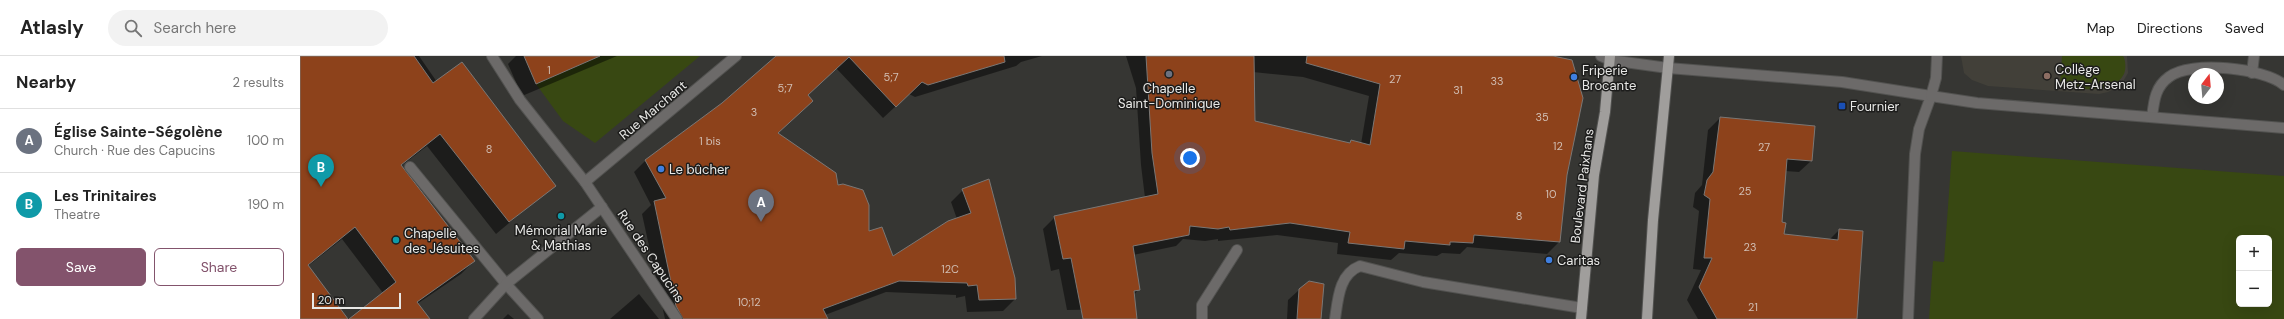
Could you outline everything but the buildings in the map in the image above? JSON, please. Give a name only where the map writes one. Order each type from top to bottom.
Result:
[{"type":"main road","points":[[1647,319],[1653,220],[1669,56]]},
{"type":"main road","name":"Boulevard Paixhans","points":[[1581,319],[1594,174],[1605,112],[1607,57]]},
{"type":"street","name":"Rue des Capucins","points":[[492,56],[520,100],[585,182],[677,319]]},
{"type":"street","name":"Rue Marchant","points":[[585,182],[736,56]]},
{"type":"street","points":[[1908,319],[1915,154],[1921,121],[1936,78],[1937,56]]},
{"type":"street","points":[[2252,73],[2254,56]]},
{"type":"street","points":[[1607,57],[1668,68],[1842,82],[1977,103],[2284,128]]},
{"type":"street","points":[[2152,117],[2156,91],[2170,76],[2198,68],[2224,67],[2252,73],[2284,85]]},
{"type":"street","points":[[410,167],[506,284],[538,319]]},
{"type":"street","points":[[474,319],[506,284],[602,207]]},
{"type":"street","points":[[1202,319],[1202,305],[1237,250]]},
{"type":"street","points":[[1335,319],[1339,290],[1350,270],[1360,266],[1422,282],[1582,308]]},
{"type":"shaded area","name":"Collège Metz-Arsenal","points":[[1961,56],[2127,56],[2128,73],[2121,85],[2108,92],[2099,94],[1988,86],[1972,80],[1964,73]]},
{"type":"green space","points":[[601,56],[700,56],[595,143],[563,121],[536,84]]},
{"type":"green space","points":[[2062,56],[2123,56],[2125,62],[2125,72],[2119,81],[2104,88],[2086,89],[2060,87]]},
{"type":"green space","points":[[1952,151],[2284,176],[2284,319],[1929,319],[1933,261],[1944,262]]},
{"type":"place","name":"Chapelle Saint-Dominique","points":[[1169,74]]},
{"type":"place","name":"Collège Metz-Arsenal","points":[[2047,76]]},
{"type":"place","name":"Friperie Brocante","points":[[1574,77]]},
{"type":"place","name":"Fournier","points":[[1842,106]]},
{"type":"place","name":"Le bûcher","points":[[661,169]]},
{"type":"place","name":"Les Trinitaires","points":[[321,187]]},
{"type":"place","name":"Mémorial Marie & Mathias","points":[[561,216]]},
{"type":"place","name":"Église Sainte-Ségolène","points":[[761,222]]},
{"type":"place","name":"Chapelle des Jésuites","points":[[396,240]]},
{"type":"place","name":"Caritas","points":[[1549,260]]}]
